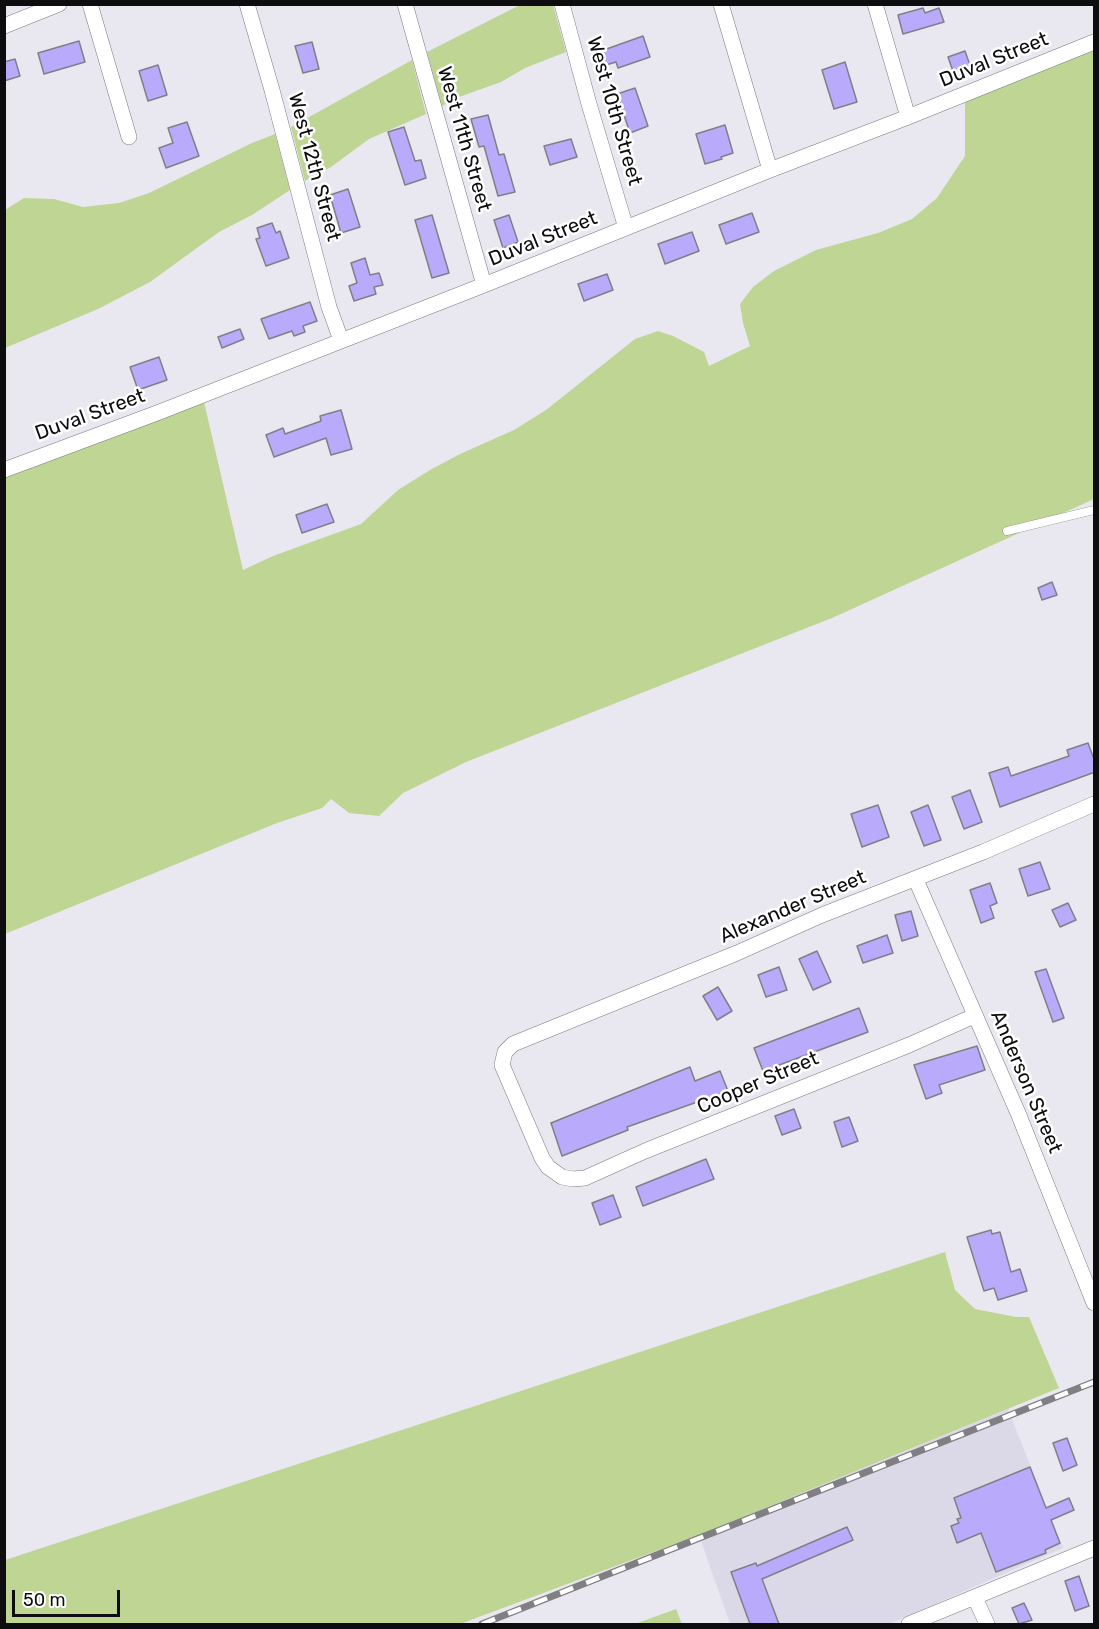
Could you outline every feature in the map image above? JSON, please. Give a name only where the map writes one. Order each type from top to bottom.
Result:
[{"type":"street","points":[[4,26],[59,4]]},
{"type":"street","points":[[90,4],[129,137]]},
{"type":"street","name":"West 12th Street","points":[[247,4],[329,307],[341,340]]},
{"type":"street","name":"West 11th Street","points":[[405,4],[484,285]]},
{"type":"street","name":"West 10th Street","points":[[562,4],[626,228]]},
{"type":"street","points":[[721,4],[770,170]]},
{"type":"street","points":[[875,4],[908,117]]},
{"type":"street","name":"Duval Street","points":[[4,470],[157,413],[484,285],[1095,42]]},
{"type":"street","name":"Alexander Street","points":[[557,1174],[542,1158],[504,1072],[502,1058],[507,1048],[822,915],[916,880],[1095,804]]},
{"type":"street","name":"Anderson Street","points":[[916,880],[1017,1113],[1095,1303]]},
{"type":"street","name":"Cooper Street","points":[[557,1174],[573,1179],[585,1178],[645,1151],[909,1045],[974,1016]]},
{"type":"street","points":[[909,1624],[1095,1548]]},
{"type":"street","points":[[975,1598],[987,1624]]},
{"type":"lane","points":[[1007,531],[1095,510]]},
{"type":"shaded area","points":[[1008,1409],[1063,1548],[889,1624],[730,1624],[699,1535]]},
{"type":"green space","points":[[520,5],[553,5],[566,52],[442,106],[427,52]]},
{"type":"green space","points":[[1094,49],[1094,499],[832,618],[466,762],[403,793],[379,816],[349,813],[331,799],[322,808],[277,823],[5,934],[5,478],[204,402],[243,570],[273,556],[361,524],[398,490],[430,470],[514,430],[546,410],[635,339],[658,331],[673,336],[704,352],[709,366],[750,346],[740,304],[753,287],[774,271],[816,250],[878,233],[912,219],[937,198],[965,156],[965,102]]},
{"type":"green space","points":[[412,60],[426,114],[369,139],[331,167],[305,181],[291,127]]},
{"type":"green space","points":[[275,134],[290,190],[252,215],[219,232],[150,282],[98,309],[5,348],[5,210],[24,198],[54,199],[83,207],[119,203],[149,193]]},
{"type":"green space","points":[[945,1252],[955,1290],[975,1309],[1016,1317],[1029,1317],[1059,1388],[699,1535],[460,1624],[5,1624],[5,1560]]},
{"type":"green space","points":[[676,1609],[682,1624],[635,1624]]},
{"type":"building","points":[[923,8],[925,13],[939,8],[944,22],[903,34],[898,15]]},
{"type":"building","points":[[643,36],[650,57],[618,68],[616,62],[606,65],[601,51]]},
{"type":"building","points":[[79,41],[85,62],[44,74],[38,53]]},
{"type":"building","points":[[312,42],[319,69],[303,73],[295,46]]},
{"type":"building","points":[[965,51],[972,71],[955,77],[948,57]]},
{"type":"building","points":[[15,59],[20,76],[4,81],[4,62]]},
{"type":"building","points":[[845,62],[857,102],[834,109],[822,70]]},
{"type":"building","points":[[158,65],[167,95],[148,101],[139,71]]},
{"type":"building","points":[[635,88],[648,126],[630,133],[617,94]]},
{"type":"building","points":[[488,115],[499,155],[504,154],[515,192],[498,196],[484,146],[479,147],[471,119]]},
{"type":"building","points":[[187,122],[199,156],[166,168],[159,148],[173,143],[168,128]]},
{"type":"building","points":[[725,125],[733,153],[705,164],[696,134]]},
{"type":"building","points":[[404,127],[415,161],[421,160],[426,178],[405,185],[388,132]]},
{"type":"building","points":[[571,139],[577,157],[550,165],[544,146]]},
{"type":"building","points":[[348,189],[360,227],[341,233],[330,195]]},
{"type":"building","points":[[752,213],[759,232],[726,244],[719,225]]},
{"type":"building","points":[[432,215],[449,273],[432,278],[415,220]]},
{"type":"building","points":[[509,215],[518,242],[503,248],[494,220]]},
{"type":"building","points":[[272,223],[276,233],[280,231],[289,258],[266,266],[256,239],[260,238],[257,228]]},
{"type":"building","points":[[692,232],[699,251],[665,264],[658,244]]},
{"type":"building","points":[[365,258],[370,275],[379,273],[383,285],[374,287],[376,294],[354,301],[349,286],[357,283],[351,263]]},
{"type":"building","points":[[607,274],[613,290],[584,301],[578,284]]},
{"type":"building","points":[[310,302],[317,321],[303,326],[305,332],[294,336],[292,331],[269,339],[261,319]]},
{"type":"building","points":[[240,329],[244,339],[222,348],[218,337]]},
{"type":"building","points":[[159,357],[167,380],[138,390],[130,367]]},
{"type":"building","points":[[341,410],[352,449],[331,455],[326,438],[274,457],[266,435],[283,428],[285,434],[321,421],[320,416]]},
{"type":"building","points":[[327,504],[334,522],[302,533],[296,515]]},
{"type":"building","points":[[1052,582],[1057,595],[1042,600],[1038,588]]},
{"type":"building","points":[[1088,743],[1095,762],[1095,772],[1000,807],[989,773],[1008,767],[1011,776],[1069,756],[1067,750]]},
{"type":"building","points":[[970,790],[982,822],[964,829],[952,797]]},
{"type":"building","points":[[878,805],[889,837],[862,847],[851,814]]},
{"type":"building","points":[[928,805],[941,840],[924,846],[911,812]]},
{"type":"building","points":[[1040,862],[1050,889],[1028,896],[1019,869]]},
{"type":"building","points":[[990,883],[997,903],[990,906],[994,918],[981,923],[970,890]]},
{"type":"building","points":[[1068,903],[1076,920],[1060,927],[1052,910]]},
{"type":"building","points":[[911,911],[918,936],[902,941],[895,915]]},
{"type":"building","points":[[887,935],[893,953],[863,963],[857,946]]},
{"type":"building","points":[[817,951],[831,982],[813,990],[799,959]]},
{"type":"building","points":[[779,967],[787,990],[766,997],[758,975]]},
{"type":"building","points":[[1046,969],[1064,1018],[1053,1022],[1035,972]]},
{"type":"building","points":[[718,987],[732,1011],[717,1020],[703,996]]},
{"type":"building","points":[[859,1008],[868,1032],[763,1071],[754,1048]]},
{"type":"building","points":[[977,1046],[985,1070],[939,1085],[942,1093],[926,1099],[914,1065]]},
{"type":"building","points":[[690,1067],[695,1081],[720,1071],[728,1091],[627,1127],[628,1130],[562,1156],[551,1123]]},
{"type":"building","points":[[794,1109],[801,1128],[782,1135],[775,1116]]},
{"type":"building","points":[[849,1117],[858,1141],[842,1147],[834,1122]]},
{"type":"building","points":[[706,1159],[714,1179],[643,1206],[636,1187]]},
{"type":"building","points":[[613,1195],[621,1217],[600,1225],[592,1203]]},
{"type":"building","points":[[991,1230],[992,1234],[1000,1232],[1011,1272],[1020,1269],[1027,1291],[998,1300],[994,1288],[984,1291],[967,1237]]},
{"type":"building","points":[[1067,1438],[1077,1465],[1063,1471],[1053,1443]]},
{"type":"building","points":[[1030,1467],[1046,1508],[1069,1498],[1074,1510],[1051,1520],[1060,1543],[1045,1550],[1046,1553],[996,1572],[981,1533],[957,1543],[951,1526],[959,1523],[957,1519],[961,1518],[954,1498]]},
{"type":"building","points":[[847,1527],[853,1540],[762,1579],[779,1624],[750,1624],[731,1572],[756,1563],[757,1566]]},
{"type":"building","points":[[1079,1576],[1089,1606],[1075,1611],[1065,1581]]},
{"type":"building","points":[[1024,1603],[1032,1620],[1019,1624],[1012,1608]]},
{"type":"railway","points":[[482,1624],[1094,1382]]}]
